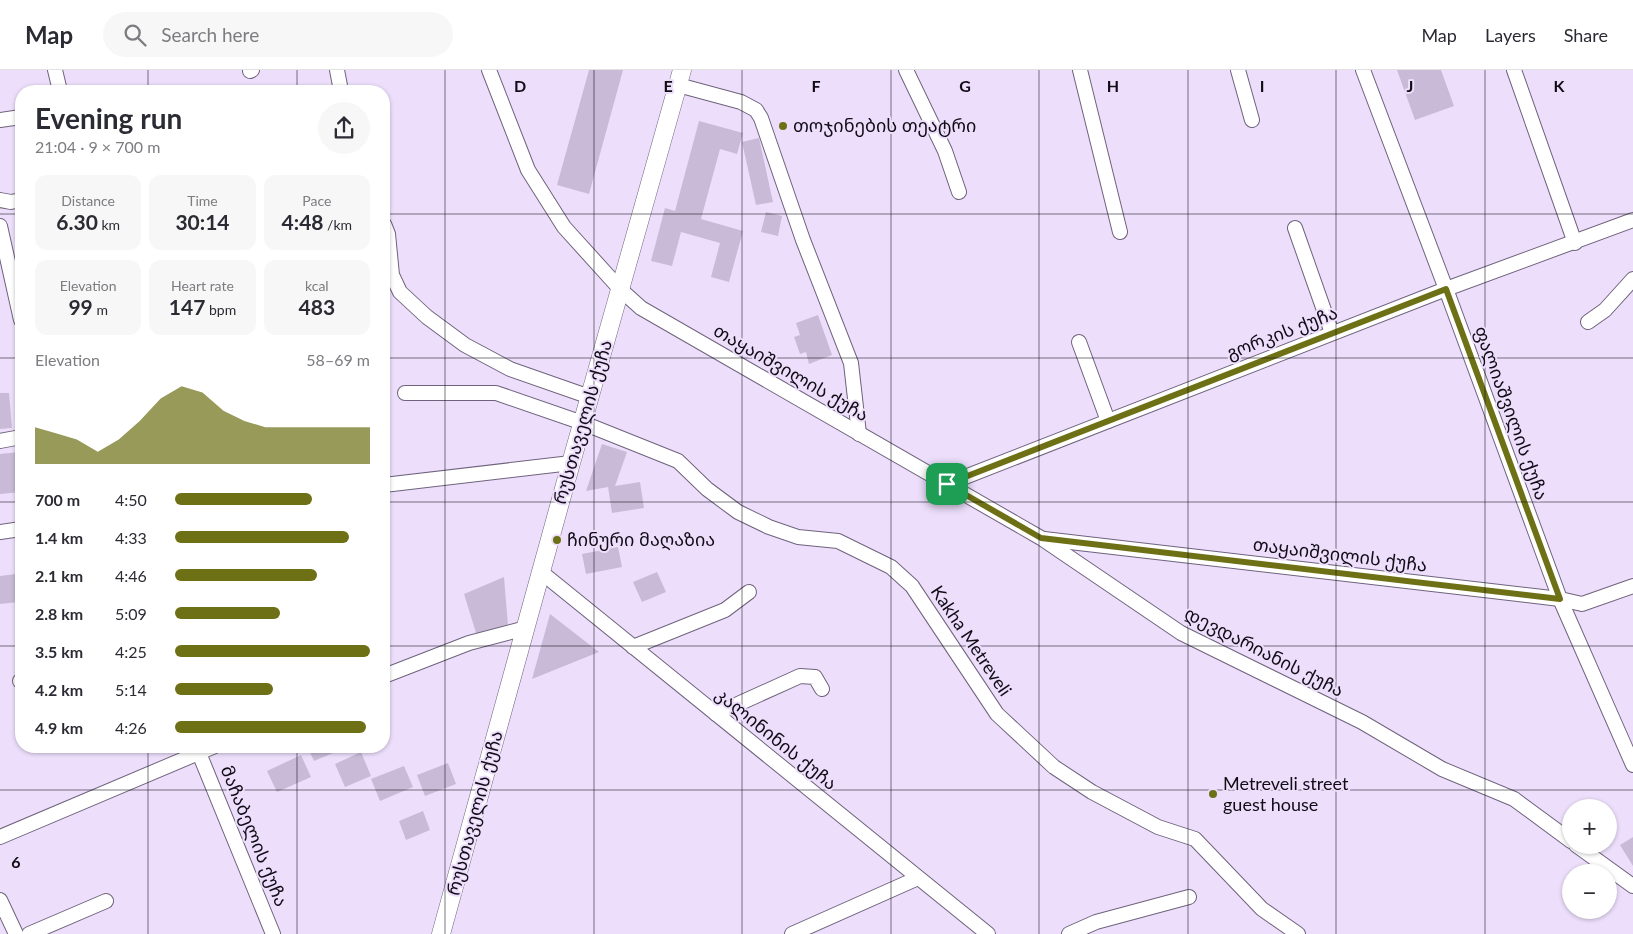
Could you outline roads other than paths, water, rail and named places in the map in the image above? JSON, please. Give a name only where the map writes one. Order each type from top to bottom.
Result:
[{"type":"main road","name":"რუსთაველის ქუჩა","points":[[441,934],[680,77]]},
{"type":"street","points":[[55,70],[59,85]]},
{"type":"street","points":[[337,70],[340,85]]},
{"type":"street","name":"თაყაიშვილის ქუჩა","points":[[489,70],[528,170],[564,227],[621,290],[641,308],[947,484]]},
{"type":"street","points":[[906,70],[945,151],[959,192]]},
{"type":"street","points":[[1080,70],[1120,232]]},
{"type":"street","points":[[1238,70],[1252,120]]},
{"type":"street","name":"ფალიაშვილის ქუჩა","points":[[1363,70],[1560,599],[1633,765]]},
{"type":"street","points":[[1514,70],[1575,243]]},
{"type":"street","name":"რუსთაველის ქუჩა","points":[[680,77],[741,102],[756,110],[762,118],[803,240],[851,363],[859,434]]},
{"type":"street","points":[[0,120],[15,117]]},
{"type":"street","points":[[0,200],[15,201]]},
{"type":"street","name":"გორკის ქუჩა","points":[[947,484],[1446,289],[1575,243],[1633,220]]},
{"type":"street","points":[[0,226],[15,293]]},
{"type":"street","points":[[1295,228],[1332,333]]},
{"type":"street","points":[[390,254],[392,275],[400,292],[427,317],[465,346],[510,370],[590,397]]},
{"type":"street","points":[[1588,322],[1605,310],[1633,279]]},
{"type":"street","points":[[1079,342],[1108,421]]},
{"type":"street","name":"Kakha Metreveli","points":[[405,393],[496,394],[583,423],[678,461],[707,489],[738,512],[768,527],[798,537],[838,541],[892,567],[912,586],[997,714],[1047,760],[1092,792],[1158,827],[1195,839],[1262,909],[1298,934]]},
{"type":"street","points":[[0,441],[15,439]]},
{"type":"street","points":[[390,484],[572,463]]},
{"type":"street","name":"დევდარიანის ქუჩა","points":[[947,484],[1041,538],[1181,633],[1362,722],[1442,769],[1514,799],[1562,834]]},
{"type":"street","points":[[0,532],[15,531]]},
{"type":"street","name":"თაყაიშვილის ქუჩა","points":[[1041,538],[1560,599],[1582,604],[1633,586]]},
{"type":"street","name":"კალინინის ქუჩა","points":[[541,572],[988,934]]},
{"type":"street","points":[[633,647],[725,610],[749,592]]},
{"type":"street","points":[[390,674],[469,643],[526,628]]},
{"type":"street","points":[[716,714],[800,676],[815,677],[822,689]]},
{"type":"street","name":"მაჩაბელის ქუჩა","points":[[0,837],[199,753],[273,934]]},
{"type":"street","points":[[1589,854],[1633,886]]},
{"type":"street","points":[[792,934],[918,878]]},
{"type":"street","points":[[1069,934],[1096,922],[1189,897]]},
{"type":"street","points":[[0,900],[16,934]]},
{"type":"street","points":[[29,934],[106,901]]},
{"type":"place","name":"თოჯინების თეატრი","points":[[783,126]]},
{"type":"place","name":"ჩინური მაღაზია","points":[[557,540]]},
{"type":"place","name":"Metreveli street guest house","points":[[1213,794]]}]
